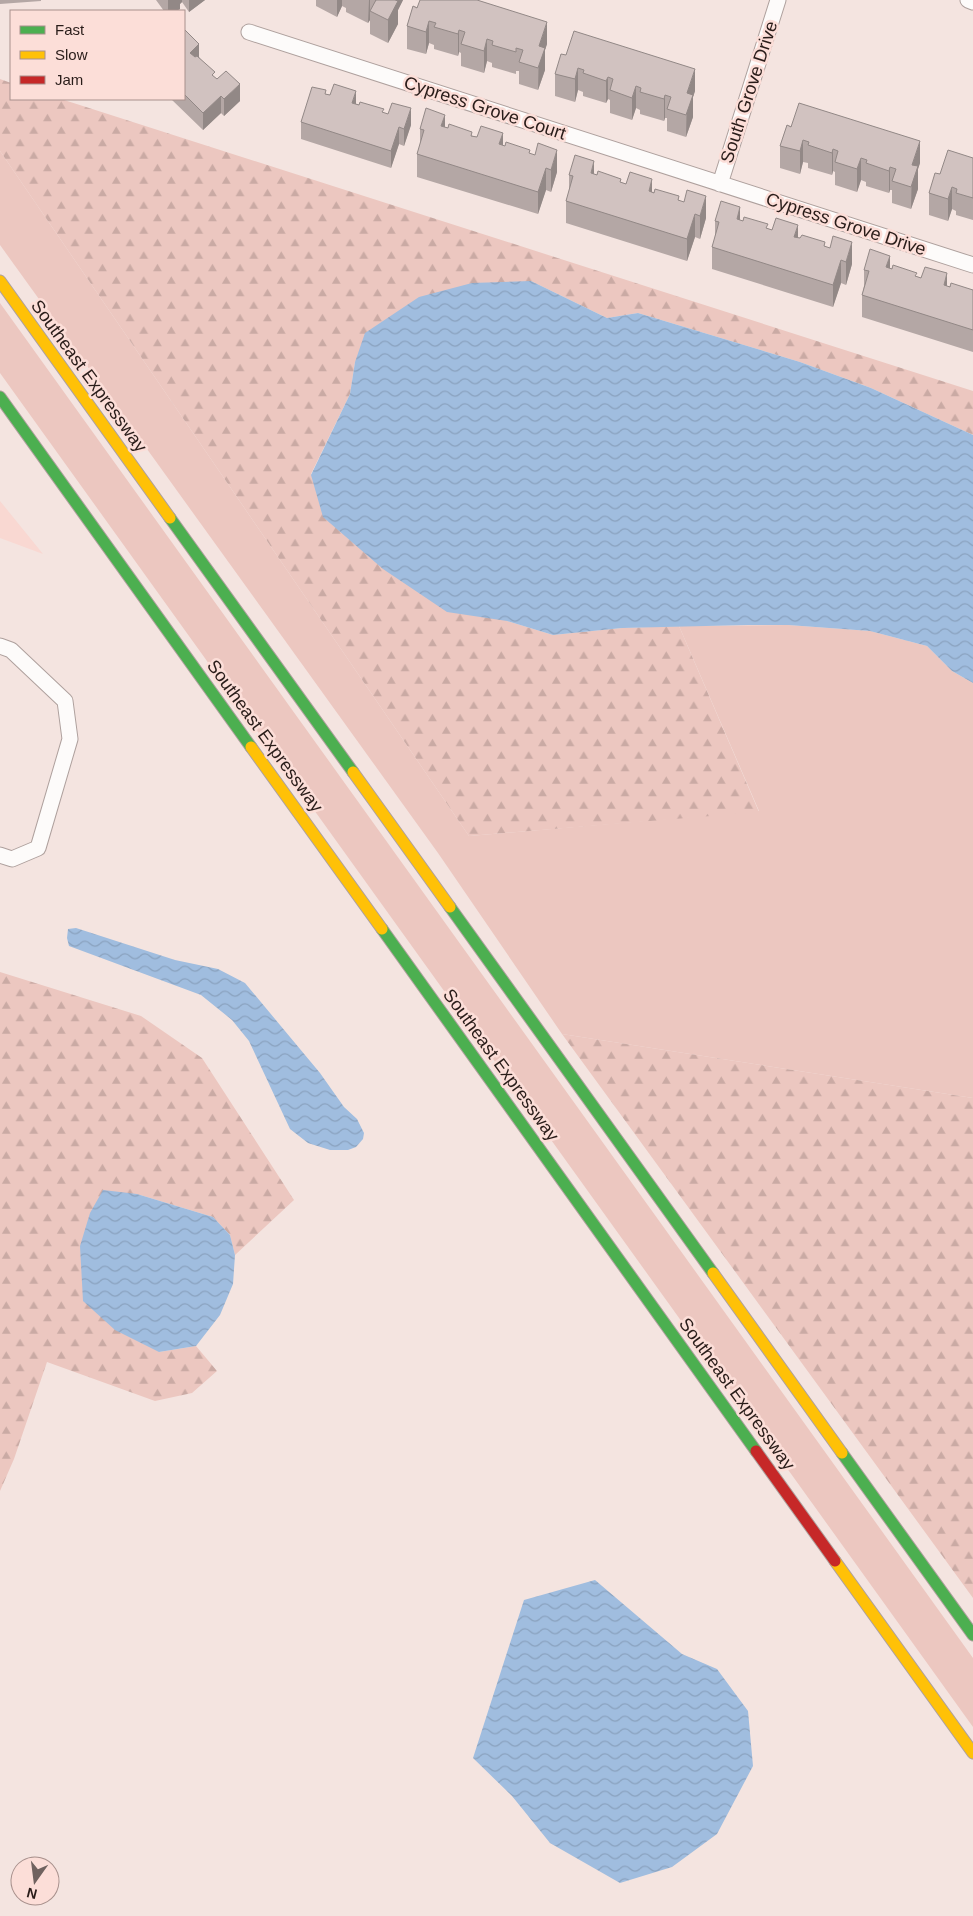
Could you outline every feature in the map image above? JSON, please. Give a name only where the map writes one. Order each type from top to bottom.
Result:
[{"type":"highway","name":"Southeast Expressway","points":[[0,281],[973,1635]]},
{"type":"highway","name":"Southeast Expressway","points":[[0,397],[973,1753]]},
{"type":"street","name":"South Grove Drive","points":[[720,184],[778,0]]},
{"type":"street","points":[[968,0],[973,2]]},
{"type":"street","name":"Cypress Grove Court","points":[[250,32],[720,184]]},
{"type":"street","name":"Cypress Grove Drive","points":[[720,184],[973,265]]},
{"type":"street","points":[[0,646],[12,650],[65,701],[70,739],[38,848],[12,859],[0,855]]},
{"type":"shaded area","points":[[0,501],[43,554],[0,538]]},
{"type":"green space","points":[[0,79],[10,83],[10,100],[64,100],[973,391],[973,435],[871,388],[800,362],[638,313],[607,318],[531,281],[355,362],[350,394],[311,474],[507,621],[553,635],[622,628],[679,626],[759,812],[469,836],[0,151]]},
{"type":"green space","points":[[0,151],[469,836],[759,811],[679,626],[788,625],[870,631],[927,646],[952,671],[973,683],[973,1098],[562,1034],[438,853],[0,245]]},
{"type":"green space","points":[[0,303],[973,1658],[973,1727],[0,373]]},
{"type":"green space","points":[[0,972],[141,1016],[202,1058],[294,1200],[235,1255],[230,1235],[213,1217],[137,1194],[159,1352],[196,1346],[217,1371],[192,1393],[155,1401],[47,1362],[14,1459],[0,1491]]},
{"type":"green space","points":[[562,1034],[973,1098],[973,1598]]},
{"type":"water","points":[[531,281],[607,318],[638,313],[800,362],[871,388],[973,435],[973,683],[952,671],[927,646],[870,631],[788,625],[748,625],[622,628],[553,635],[507,621],[447,612],[383,569],[323,517],[311,475],[350,394],[355,362],[365,333],[419,297],[472,283]]},
{"type":"water","points":[[76,928],[175,960],[218,969],[245,983],[320,1073],[344,1107],[357,1119],[364,1133],[363,1139],[356,1147],[348,1150],[330,1150],[308,1143],[290,1129],[249,1041],[232,1020],[201,995],[69,946],[67,938],[68,929]]},
{"type":"water","points":[[103,1190],[137,1194],[213,1217],[230,1235],[235,1255],[233,1284],[220,1315],[196,1346],[159,1352],[115,1330],[83,1301],[80,1246],[90,1213]]},
{"type":"water","points":[[595,1580],[682,1654],[717,1669],[748,1711],[753,1766],[717,1834],[672,1867],[620,1883],[550,1843],[512,1796],[473,1758],[524,1600]]},
{"type":"building","points":[[376,0],[398,1],[388,20],[370,11]]},
{"type":"building","points":[[420,0],[477,0],[547,22],[539,46],[545,48],[538,68],[519,62],[523,50],[516,48],[516,52],[492,45],[493,41],[487,39],[484,51],[461,44],[465,32],[459,30],[458,34],[434,27],[436,23],[429,21],[426,32],[407,26],[413,6],[417,8]]},
{"type":"building","points":[[185,30],[199,44],[190,53],[195,57],[197,56],[215,72],[212,75],[217,79],[226,71],[240,84],[224,99],[221,96],[203,113],[185,95]]},
{"type":"building","points":[[574,31],[695,69],[687,93],[693,95],[686,115],[667,109],[671,97],[665,95],[664,99],[640,92],[641,88],[636,86],[632,98],[610,90],[613,79],[608,77],[606,81],[583,73],[584,70],[578,68],[575,79],[555,74],[561,54],[566,55]]},
{"type":"building","points":[[334,84],[356,91],[352,103],[359,105],[360,102],[384,109],[382,112],[388,114],[392,103],[411,108],[404,129],[399,127],[391,151],[301,122],[312,87],[326,90],[325,94],[330,95]]},
{"type":"building","points":[[799,103],[920,141],[912,165],[918,166],[911,187],[892,181],[896,169],[890,167],[889,171],[866,163],[867,160],[861,158],[857,169],[835,162],[838,151],[833,149],[832,153],[808,145],[809,142],[803,140],[800,151],[780,146],[787,125],[791,127]]},
{"type":"building","points":[[426,108],[445,115],[441,126],[448,128],[449,124],[472,132],[471,136],[477,137],[481,126],[503,133],[499,144],[505,146],[506,142],[530,150],[529,153],[535,155],[538,143],[557,150],[551,170],[546,168],[538,192],[417,154],[424,130],[420,129]]},
{"type":"building","points":[[948,150],[973,158],[973,198],[956,193],[957,189],[952,187],[948,199],[929,193],[935,173],[940,174]]},
{"type":"building","points":[[575,155],[594,161],[591,173],[597,175],[598,171],[621,179],[620,182],[626,184],[630,172],[652,179],[649,191],[654,193],[655,189],[679,196],[678,200],[684,202],[687,190],[706,196],[700,216],[695,214],[687,239],[566,201],[573,176],[569,175]]},
{"type":"building","points":[[721,201],[740,207],[737,219],[743,221],[744,217],[768,224],[766,228],[772,230],[776,218],[798,225],[794,237],[800,238],[802,235],[825,242],[824,246],[830,248],[833,236],[852,242],[846,262],[841,260],[833,285],[712,247],[719,222],[715,221]]},
{"type":"building","points":[[870,249],[890,256],[886,267],[892,269],[893,265],[917,273],[915,276],[921,278],[925,267],[947,273],[944,285],[950,287],[951,283],[973,290],[973,330],[862,295],[869,271],[864,270]]},
{"type":"traffic: fast","points":[[0,397],[251,747]]},
{"type":"traffic: fast","points":[[170,518],[353,772]]},
{"type":"traffic: fast","points":[[450,907],[713,1273]]},
{"type":"traffic: fast","points":[[382,929],[756,1451]]},
{"type":"traffic: fast","points":[[842,1453],[973,1635]]},
{"type":"traffic: slow","points":[[0,281],[170,518]]},
{"type":"traffic: slow","points":[[251,747],[382,929]]},
{"type":"traffic: slow","points":[[353,772],[450,907]]},
{"type":"traffic: slow","points":[[713,1273],[842,1453]]},
{"type":"traffic: slow","points":[[835,1561],[973,1753]]},
{"type":"traffic: jam","points":[[756,1451],[835,1561]]}]
